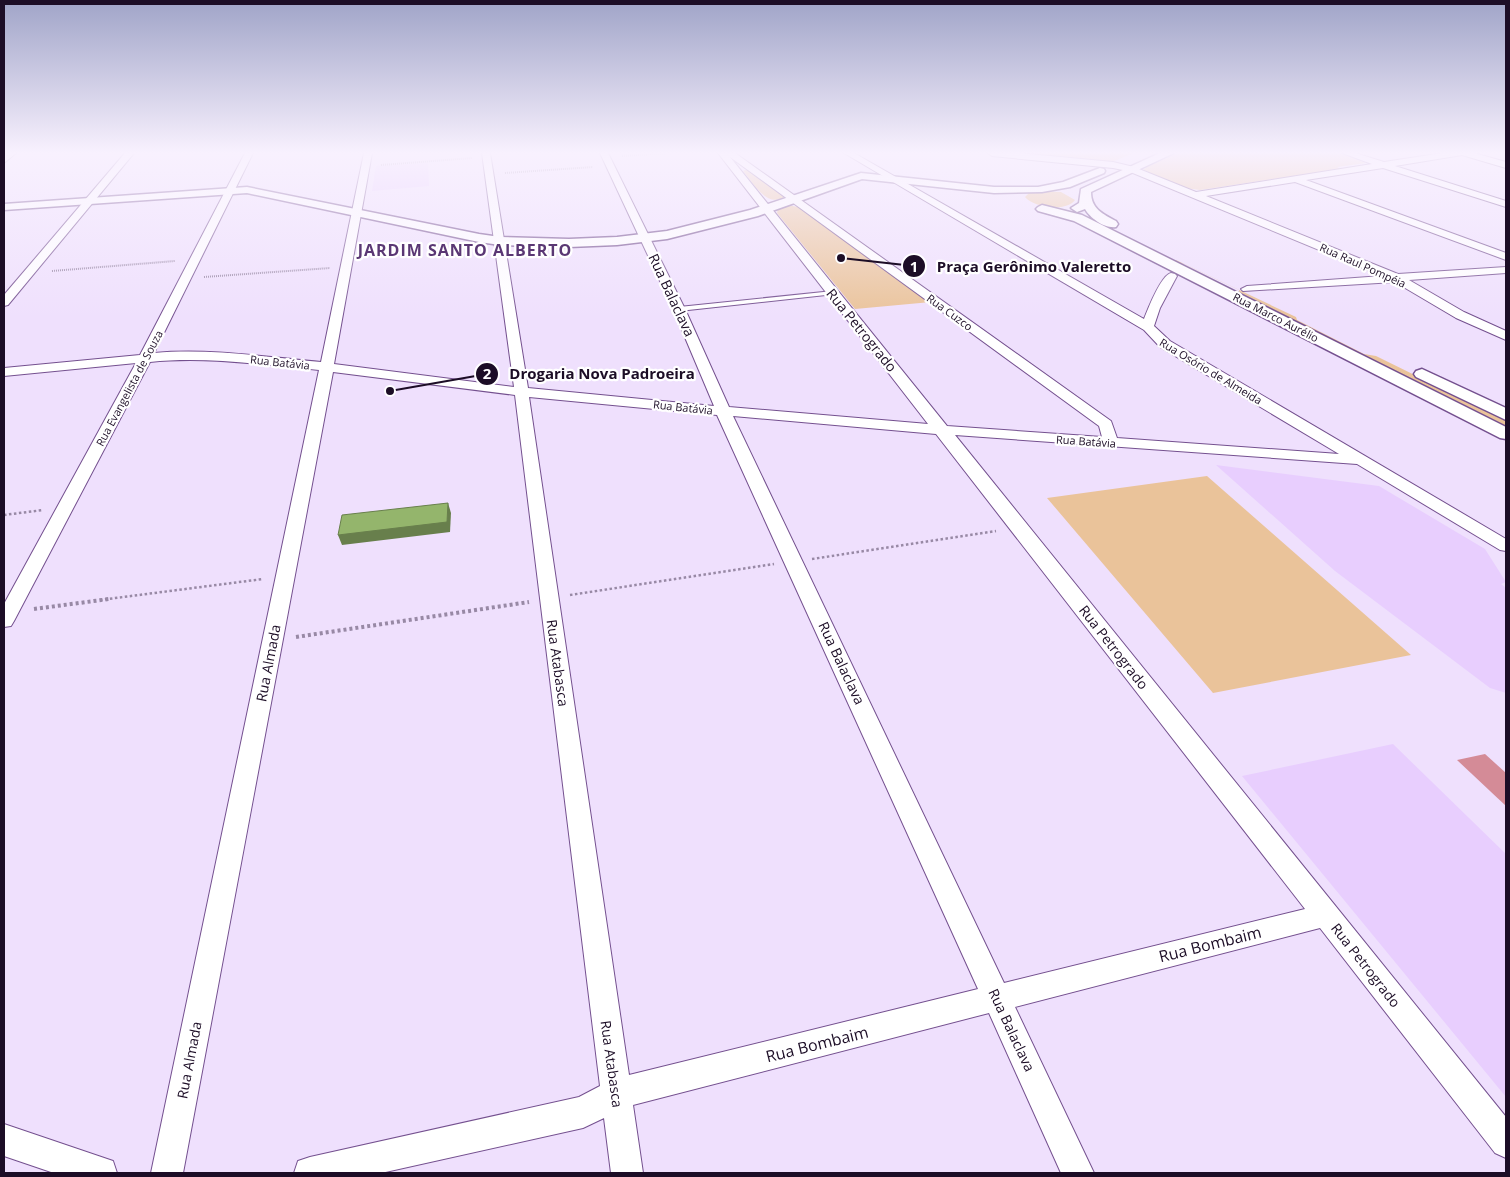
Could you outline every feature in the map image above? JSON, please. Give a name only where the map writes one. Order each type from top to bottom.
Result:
[{"type":"street","points":[[4,302],[84,208]]},
{"type":"street","name":"Rua Evangelista de Souza","points":[[6,616],[145,358],[221,208]]},
{"type":"street","points":[[333,208],[500,241],[569,243],[646,238],[687,231],[769,208]]},
{"type":"street","name":"Rua Almada","points":[[167,1173],[358,208]]},
{"type":"street","name":"Rua Atabasca","points":[[495,208],[550,598],[627,1173]]},
{"type":"street","name":"Rua Balaclava","points":[[631,208],[679,309],[723,411],[795,561],[1078,1173]]},
{"type":"street","name":"Rua Cuzco","points":[[806,208],[1106,424],[1112,443]]},
{"type":"street","name":"Rua Osório de Almeida","points":[[942,208],[1148,327],[1165,344],[1506,546]]},
{"type":"street","name":"Rua Marco Aurélio","points":[[1039,208],[1078,218],[1506,434]]},
{"type":"street","points":[[1057,208],[1076,208]]},
{"type":"street","name":"Rua Marco Aurélio","points":[[1090,208],[1100,218],[1358,343]]},
{"type":"street","name":"Rua Raul Pompéia","points":[[1225,208],[1396,278],[1460,315],[1506,336]]},
{"type":"street","points":[[1373,208],[1506,257]]},
{"type":"street","name":"Rua Petrogrado","points":[[766,209],[1506,1142]]},
{"type":"street","points":[[1162,260],[1180,257]]},
{"type":"street","points":[[1247,289],[1506,270]]},
{"type":"street","points":[[1148,327],[1154,308],[1171,276]]},
{"type":"street","points":[[1271,301],[1274,294],[1285,287]]},
{"type":"street","points":[[1116,308],[1154,308]]},
{"type":"street","name":"Rua Batávia","points":[[4,372],[176,355],[203,355],[327,367],[521,391],[723,411],[942,430],[1363,460]]},
{"type":"street","points":[[1410,369],[1506,415]]},
{"type":"street","name":"Rua Bombaim","points":[[310,1173],[583,1112],[616,1094],[1326,915]]},
{"type":"street","points":[[4,1140],[101,1173]]},
{"type":"lane","points":[[679,309],[833,293]]},
{"type":"path","points":[[29,273],[196,260]]},
{"type":"path","points":[[186,278],[346,267]]},
{"type":"path","points":[[4,515],[65,507]]},
{"type":"path","points":[[273,641],[1019,527]]},
{"type":"path","points":[[6,616],[284,576]]},
{"type":"shaded area","points":[[778,208],[799,208],[931,302],[855,309],[777,213]]},
{"type":"shaded area","points":[[1176,260],[1296,317],[1297,320],[1364,354],[1376,356],[1506,420],[1506,428],[1239,294],[1239,290],[1184,264],[1172,261]]},
{"type":"shaded area","points":[[1216,465],[1379,486],[1485,549],[1506,582],[1501,584],[1506,588],[1506,693],[1490,688],[1335,571]]},
{"type":"shaded area","points":[[1207,476],[1411,655],[1213,693],[1047,498]]},
{"type":"shaded area","points":[[1393,744],[1506,854],[1506,1097],[1242,776]]},
{"type":"shaded area","points":[[1485,754],[1506,773],[1506,806],[1457,760]]},
{"type":"building","points":[[448,503],[447,522],[338,535],[342,515]]},
{"type":"place","name":"Praça Gerônimo Valeretto","points":[[841,258]]},
{"type":"place","name":"Drogaria Nova Padroeira","points":[[390,391]]},
{"type":"district","name":"JARDIM SANTO ALBERTO","points":[[465,250]]}]
